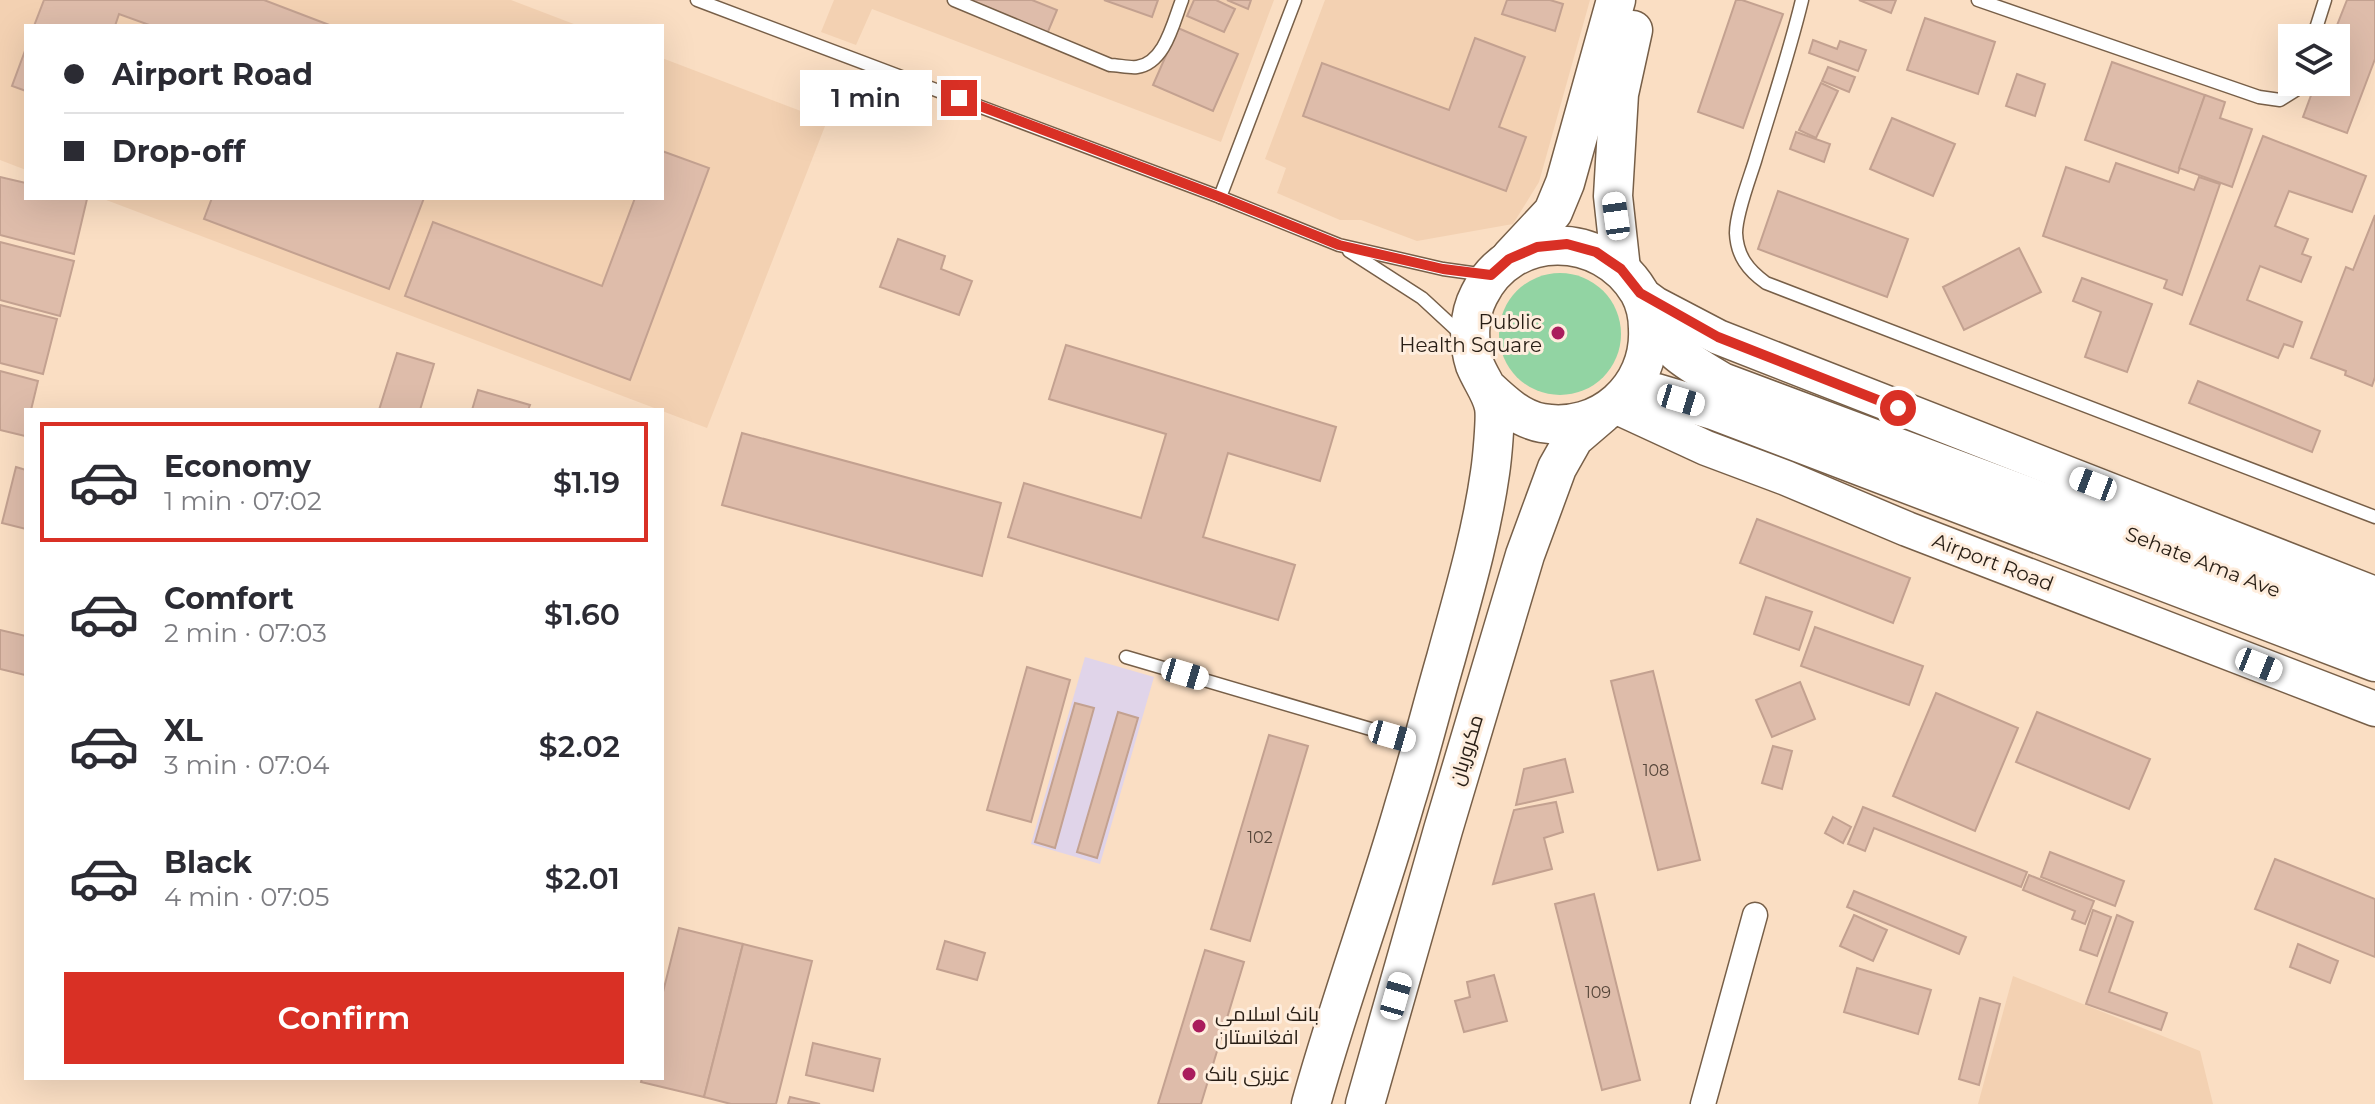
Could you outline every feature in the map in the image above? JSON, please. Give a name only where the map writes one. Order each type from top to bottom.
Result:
[{"type":"main road","points":[[1311,1104],[1405,804],[1476,546],[1491,469],[1495,409],[1476,367],[1470,343],[1471,319],[1478,296],[1500,267],[1553,212],[1565,183],[1616,0]]},
{"type":"main road","points":[[1615,405],[1642,371],[1649,344],[1613,196],[1619,94],[1641,0]]},
{"type":"main road","points":[[1500,267],[1537,247],[1567,244],[1596,252],[1636,293],[1718,337],[2375,594]]},
{"type":"main road","name":"Sehate Ama Ave","points":[[1636,293],[1660,336],[1680,357],[1722,382],[2375,626]]},
{"type":"main road","points":[[1487,388],[1511,410],[1540,423],[1572,424],[1615,405],[1656,393],[1713,410],[2375,662]]},
{"type":"main road","name":"Airport Road","points":[[1615,405],[1706,448],[1907,529],[2375,709]]},
{"type":"main road","name":"مکروریان","points":[[1365,1104],[1525,555],[1557,468],[1574,438],[1615,405]]},
{"type":"street","points":[[1703,1104],[1755,915]]},
{"type":"lane","points":[[697,0],[1220,197],[1339,245],[1443,269],[1500,267]]},
{"type":"lane","points":[[954,0],[1110,65],[1137,67],[1154,59],[1182,0]]},
{"type":"lane","points":[[1220,197],[1295,0]]},
{"type":"lane","points":[[1802,0],[1736,231],[1740,254],[1749,271],[1781,289],[2375,517]]},
{"type":"lane","points":[[1978,0],[2259,97],[2280,100],[2286,96]]},
{"type":"lane","points":[[2317,24],[2325,0]]},
{"type":"lane","points":[[1339,245],[1422,298],[1470,343]]},
{"type":"lane","points":[[1126,657],[1422,744]]},
{"type":"shaded area","points":[[0,0],[511,0],[574,24],[24,24],[24,169],[0,160]]},
{"type":"shaded area","points":[[834,0],[1274,0],[1221,142],[872,9],[856,45],[821,32]]},
{"type":"shaded area","points":[[1325,0],[1590,0],[1539,182],[1513,224],[1417,241],[1361,220],[1340,220],[1277,193],[1286,168],[1265,159]]},
{"type":"shaded area","points":[[664,59],[827,121],[707,428],[664,412],[664,408],[654,408],[106,200],[664,200]]},
{"type":"shaded area","points":[[1085,657],[1154,677],[1100,864],[1031,844]]},
{"type":"shaded area","points":[[2013,976],[2200,1051],[2213,1104],[1978,1104]]},
{"type":"green space","points":[[1560,273],[1583,278],[1603,291],[1616,311],[1621,334],[1616,357],[1603,377],[1583,390],[1560,395],[1537,390],[1517,377],[1504,357],[1499,334],[1504,311],[1517,291],[1537,278]]},
{"type":"building","points":[[44,0],[264,0],[327,24],[146,24],[119,14],[116,24],[35,24]]},
{"type":"building","points":[[969,0],[1032,0],[1057,10],[1047,34]]},
{"type":"building","points":[[1104,0],[1158,0],[1152,17]]},
{"type":"building","points":[[1194,0],[1216,0],[1235,9],[1224,32],[1187,16]]},
{"type":"building","points":[[1227,0],[1251,0],[1248,9]]},
{"type":"building","points":[[1507,0],[1550,0],[1563,4],[1555,31],[1502,14]]},
{"type":"building","points":[[1736,0],[1783,14],[1743,128],[1698,112]]},
{"type":"building","points":[[1859,0],[1896,0],[1891,13]]},
{"type":"building","points":[[2347,0],[2375,0],[2375,59],[2347,133],[2303,117],[2311,96],[2350,96],[2350,24],[2338,24]]},
{"type":"building","points":[[1925,18],[1995,42],[1978,94],[1907,70]]},
{"type":"building","points":[[1178,28],[1238,54],[1213,111],[1153,85]]},
{"type":"building","points":[[1475,38],[1525,57],[1499,127],[1526,137],[1506,191],[1303,116],[1322,63],[1449,110]]},
{"type":"building","points":[[1813,40],[1837,49],[1840,41],[1866,50],[1858,71],[1809,53]]},
{"type":"building","points":[[24,53],[24,90],[12,86]]},
{"type":"building","points":[[2112,62],[2205,95],[2178,173],[2085,140]]},
{"type":"building","points":[[1828,67],[1855,77],[1849,92],[1822,81]]},
{"type":"building","points":[[2017,74],[2045,84],[2035,116],[2006,106]]},
{"type":"building","points":[[1821,83],[1838,91],[1816,138],[1799,130]]},
{"type":"building","points":[[2205,95],[2225,102],[2220,118],[2252,129],[2232,187],[2179,168]]},
{"type":"building","points":[[1892,118],[1955,144],[1933,196],[1870,169]]},
{"type":"building","points":[[1796,132],[1830,144],[1824,162],[1790,149]]},
{"type":"building","points":[[2263,136],[2366,176],[2352,212],[2289,191],[2275,226],[2308,239],[2302,254],[2311,257],[2301,282],[2260,266],[2247,300],[2302,322],[2293,347],[2284,344],[2278,358],[2190,324]]},
{"type":"building","points":[[664,152],[709,168],[630,380],[405,296],[433,222],[602,286],[634,200],[664,200]]},
{"type":"building","points":[[2116,163],[2194,190],[2199,177],[2220,184],[2182,295],[2164,288],[2167,280],[2043,236],[2066,167],[2109,182]]},
{"type":"building","points":[[0,177],[24,183],[24,200],[87,200],[74,254],[0,235]]},
{"type":"building","points":[[1778,191],[1908,239],[1887,297],[1758,249]]},
{"type":"building","points":[[211,200],[423,200],[389,289],[204,219]]},
{"type":"building","points":[[2375,215],[2375,377],[2372,386],[2345,375],[2346,371],[2311,358],[2346,267],[2353,270]]},
{"type":"building","points":[[898,239],[945,256],[941,269],[972,281],[959,315],[880,287]]},
{"type":"building","points":[[0,242],[74,261],[60,316],[0,300]]},
{"type":"building","points":[[2019,248],[2041,292],[1964,330],[1943,287]]},
{"type":"building","points":[[2082,278],[2152,304],[2127,372],[2085,357],[2101,312],[2073,301]]},
{"type":"building","points":[[0,305],[57,319],[43,374],[0,363]]},
{"type":"building","points":[[1066,345],[1336,427],[1320,481],[1228,453],[1203,537],[1295,565],[1278,620],[1008,537],[1024,483],[1141,518],[1166,434],[1049,399]]},
{"type":"building","points":[[397,353],[434,364],[421,408],[380,408]]},
{"type":"building","points":[[0,371],[38,381],[31,408],[24,408],[24,436],[0,430]]},
{"type":"building","points":[[2198,381],[2320,431],[2312,452],[2189,403]]},
{"type":"building","points":[[478,390],[530,405],[529,408],[473,408]]},
{"type":"building","points":[[742,433],[1001,503],[982,576],[722,505]]},
{"type":"building","points":[[16,467],[24,469],[24,528],[2,523]]},
{"type":"building","points":[[1757,519],[1910,578],[1893,623],[1740,563]]},
{"type":"building","points":[[1766,597],[1812,612],[1799,650],[1754,634]]},
{"type":"building","points":[[1815,627],[1923,666],[1909,705],[1801,666]]},
{"type":"building","points":[[0,630],[24,636],[24,675],[0,669]]},
{"type":"building","points":[[1027,667],[1070,680],[1031,822],[987,810]]},
{"type":"building","points":[[1653,671],[1700,860],[1658,870],[1611,681]]},
{"type":"building","points":[[1800,682],[1815,719],[1772,737],[1756,700]]},
{"type":"building","points":[[1936,693],[2018,728],[1975,831],[1893,796]]},
{"type":"building","points":[[1075,703],[1094,708],[1055,848],[1035,842]]},
{"type":"building","points":[[1118,712],[1138,718],[1097,858],[1077,852]]},
{"type":"building","points":[[2037,712],[2150,759],[2129,809],[2016,762]]},
{"type":"building","points":[[1269,735],[1308,746],[1250,941],[1211,929]]},
{"type":"building","points":[[1773,746],[1792,751],[1782,789],[1762,783]]},
{"type":"building","points":[[1565,759],[1573,792],[1516,805],[1524,769]]},
{"type":"building","points":[[1556,802],[1563,832],[1544,838],[1552,869],[1493,884],[1514,810]]},
{"type":"building","points":[[1863,807],[2027,872],[2021,887],[1874,828],[1865,851],[1848,844]]},
{"type":"building","points":[[1833,817],[1851,827],[1843,843],[1825,833]]},
{"type":"building","points":[[2050,852],[2124,881],[2115,906],[2041,877]]},
{"type":"building","points":[[2275,859],[2375,899],[2375,957],[2255,909]]},
{"type":"building","points":[[2029,875],[2094,901],[2085,924],[2072,919],[2075,911],[2023,890]]},
{"type":"building","points":[[1854,891],[1966,937],[1959,954],[1847,907]]},
{"type":"building","points":[[1594,894],[1640,1080],[1602,1090],[1555,904]]},
{"type":"building","points":[[2093,910],[2111,917],[2097,956],[2080,950]]},
{"type":"building","points":[[1854,915],[1887,930],[1873,961],[1840,946]]},
{"type":"building","points":[[2117,915],[2133,922],[2109,992],[2167,1013],[2161,1030],[2086,1004]]},
{"type":"building","points":[[679,928],[743,944],[704,1097],[641,1082],[664,1080],[664,988]]},
{"type":"building","points":[[945,941],[985,953],[977,980],[937,969]]},
{"type":"building","points":[[743,944],[812,961],[776,1104],[731,1104],[704,1097]]},
{"type":"building","points":[[2298,944],[2338,961],[2330,983],[2290,967]]},
{"type":"building","points":[[1205,950],[1244,962],[1201,1104],[1158,1104]]},
{"type":"building","points":[[1857,968],[1931,990],[1918,1034],[1844,1012]]},
{"type":"building","points":[[1494,975],[1507,1021],[1464,1032],[1455,1001],[1470,997],[1467,982]]},
{"type":"building","points":[[1980,998],[2000,1004],[1979,1085],[1959,1079]]},
{"type":"building","points":[[813,1043],[880,1059],[873,1091],[806,1075]]},
{"type":"building","points":[[790,1097],[820,1104],[788,1104]]},
{"type":"place","name":"Public Health Square","points":[[1558,333]]},
{"type":"place","name":"بانک اسلامی افغانستان","points":[[1199,1026]]},
{"type":"place","name":"عزیزی بانک","points":[[1189,1074]]},
{"type":"route","points":[[959,98],[1339,245],[1443,269],[1491,275],[1509,259],[1537,247],[1567,244],[1596,252],[1621,269],[1640,293],[1655,304],[1718,337],[1898,408]]}]
